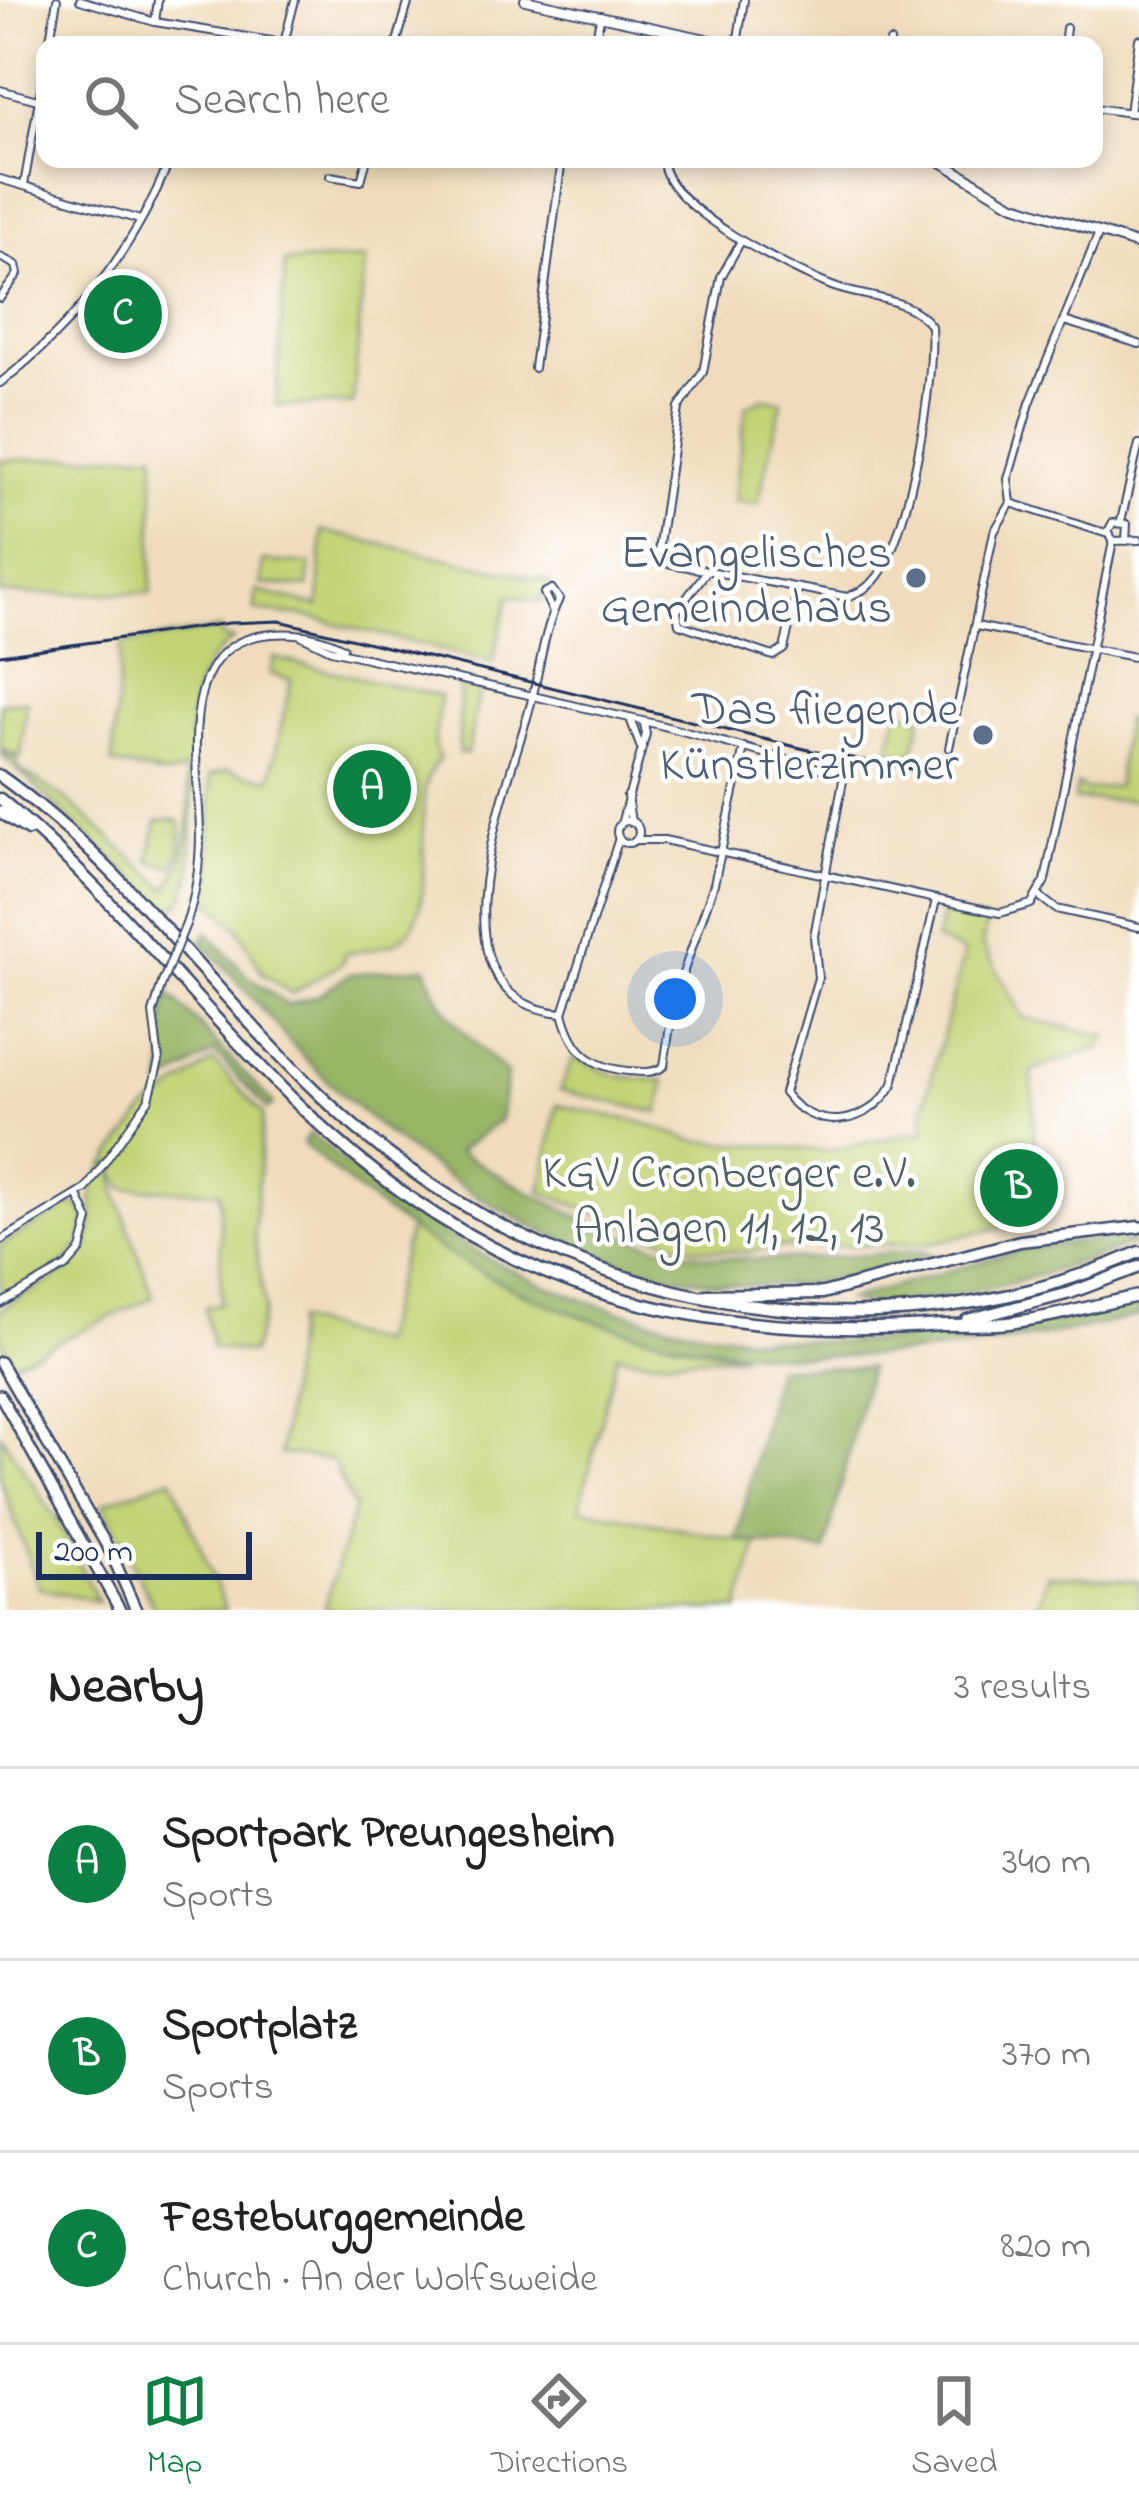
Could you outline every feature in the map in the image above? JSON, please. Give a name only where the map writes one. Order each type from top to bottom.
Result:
[{"type":"highway","points":[[0,776],[112,872],[321,1096],[402,1165],[482,1217],[538,1245],[623,1277],[773,1311],[906,1312],[1022,1292],[1139,1252]]},
{"type":"highway","points":[[0,799],[56,848],[304,1111],[388,1182],[483,1243],[602,1294],[725,1323],[837,1332],[1012,1323],[1139,1297]]},
{"type":"highway","points":[[0,812],[56,848]]},
{"type":"highway","points":[[690,1294],[824,1293],[1021,1241],[1139,1227]]},
{"type":"highway","points":[[946,1325],[1070,1293],[1139,1267]]},
{"type":"main road","points":[[0,1362],[111,1553],[136,1610]]},
{"type":"main road","points":[[0,1395],[121,1610]]},
{"type":"street","points":[[51,36],[57,0]]},
{"type":"street","points":[[80,0],[155,22],[241,36]]},
{"type":"street","points":[[155,22],[158,0]]},
{"type":"street","points":[[286,36],[295,0]]},
{"type":"street","points":[[399,36],[409,0]]},
{"type":"street","points":[[525,0],[695,36]]},
{"type":"street","points":[[737,36],[744,0]]},
{"type":"street","points":[[596,36],[601,15]]},
{"type":"street","points":[[1065,36],[1066,28]]},
{"type":"street","points":[[1129,113],[1139,39]]},
{"type":"street","points":[[0,90],[36,99]]},
{"type":"street","points":[[1103,109],[1139,114]]},
{"type":"street","points":[[24,185],[36,129]]},
{"type":"street","points":[[0,383],[74,316],[141,220],[166,168]]},
{"type":"street","points":[[331,176],[361,181],[365,168]]},
{"type":"street","points":[[534,368],[561,168]]},
{"type":"street","points":[[664,168],[666,178],[741,241],[832,287],[910,307],[931,326],[918,446],[886,563],[867,588],[848,597],[706,572],[662,560],[658,551],[679,408],[703,372],[721,277],[741,241]]},
{"type":"street","points":[[951,168],[1012,204],[1139,245]]},
{"type":"street","points":[[0,178],[141,220]]},
{"type":"street","points":[[949,748],[994,532],[1011,503],[1008,479],[1017,442],[1098,235]]},
{"type":"street","points":[[0,298],[18,274],[4,258]]},
{"type":"street","points":[[1064,321],[1139,344]]},
{"type":"street","points":[[627,792],[631,822],[664,840],[1000,913],[1021,910],[1039,896],[1139,444]]},
{"type":"street","points":[[1011,503],[1116,537],[1136,534]]},
{"type":"street","points":[[1121,521],[1136,534]]},
{"type":"street","points":[[706,572],[677,610],[677,621],[773,656],[784,649],[797,591]]},
{"type":"street","points":[[553,613],[487,872],[482,928],[490,964],[507,992],[540,1011],[563,1012]]},
{"type":"street","points":[[976,626],[1139,658]]},
{"type":"street","points":[[0,1241],[78,1196],[153,1090],[160,1048],[153,1013],[186,924],[200,853],[196,717],[202,686],[215,662],[243,641],[263,634],[302,636],[844,775],[814,936],[818,982],[784,1093],[830,1120],[860,1118],[874,1110],[892,1084],[936,900]]},
{"type":"street","points":[[628,718],[640,746]]},
{"type":"street","points":[[627,840],[621,824],[644,724]]},
{"type":"street","points":[[638,828],[610,864],[563,1012],[568,1036],[591,1062],[607,1068],[662,1070],[674,999],[721,853],[745,747]]},
{"type":"street","points":[[621,824],[631,822]]},
{"type":"street","points":[[627,840],[664,840]]},
{"type":"street","points":[[1039,896],[1056,909],[1139,927]]},
{"type":"street","points":[[0,1304],[68,1266],[81,1250],[89,1220],[78,1196]]},
{"type":"green space","points":[[365,259],[353,404],[276,406],[285,262]]},
{"type":"green space","points":[[763,398],[782,401],[758,504],[734,501],[746,406]]},
{"type":"green space","points":[[155,453],[151,593],[0,594],[0,461]]},
{"type":"green space","points":[[322,531],[549,581],[550,586],[541,593],[542,602],[509,595],[493,662],[304,616],[255,611],[256,591],[319,606]]},
{"type":"green space","points":[[263,561],[310,564],[308,587],[261,584]]},
{"type":"green space","points":[[220,629],[222,637],[233,640],[218,652],[199,681],[192,715],[191,770],[165,775],[112,764],[121,644]]},
{"type":"green space","points":[[274,658],[440,696],[434,746],[440,759],[429,775],[424,797],[421,904],[413,926],[392,944],[343,955],[344,961],[292,994],[263,974],[239,930],[210,901],[210,775],[227,770],[270,779],[291,680],[270,674]]},
{"type":"green space","points":[[460,685],[480,690],[467,754],[459,753]]},
{"type":"green space","points":[[27,701],[21,757],[0,749],[0,703]]},
{"type":"green space","points":[[898,711],[922,716],[913,755],[889,750]]},
{"type":"green space","points":[[1125,719],[1139,720],[1139,800],[1074,800],[1077,784],[1086,790],[1117,786]]},
{"type":"green space","points":[[0,753],[17,759],[19,769],[68,801],[167,889],[185,849],[189,822],[186,777],[193,776],[191,878],[181,902],[169,912]]},
{"type":"green space","points":[[175,819],[181,824],[181,849],[173,866],[149,861],[157,821]]},
{"type":"green space","name":"KGV Cronberger e.V. Anlagen 11, 12, 13","points":[[943,912],[987,921],[982,944],[1024,1018],[1107,1036],[1099,1048],[1032,1070],[1037,1219],[927,1244],[778,1247],[744,1253],[694,1248],[541,1192],[557,1105],[640,1122],[692,1140],[828,1151],[924,1131],[923,1110],[964,953],[936,940]]},
{"type":"green space","points":[[207,932],[247,976],[288,1005],[318,996],[350,974],[426,967],[449,1013],[507,1074],[500,1120],[458,1151],[585,1220],[654,1245],[724,1258],[797,1259],[920,1251],[936,1257],[819,1282],[733,1284],[664,1273],[596,1253],[530,1225],[467,1190],[353,1104],[201,942]]},
{"type":"green space","points":[[169,993],[273,1104],[268,1109],[214,1052],[162,1086]]},
{"type":"green space","points":[[574,1057],[616,1076],[665,1081],[659,1113],[560,1090]]},
{"type":"green space","points":[[213,1061],[263,1114],[254,1233],[265,1309],[251,1353],[212,1348],[205,1307],[221,1303],[220,1192],[123,1188],[109,1159],[146,1110]]},
{"type":"green space","points":[[310,1133],[406,1208],[502,1265],[600,1305],[700,1330],[803,1341],[910,1340],[1139,1306],[1139,1316],[1022,1339],[909,1353],[801,1356],[696,1345],[594,1321],[495,1280],[398,1221],[303,1143]]},
{"type":"green space","points":[[106,1163],[113,1167],[117,1194],[153,1297],[12,1363],[0,1337],[0,1310],[78,1260],[91,1234],[93,1193]]},
{"type":"green space","points":[[72,1204],[81,1208],[85,1226],[73,1254],[0,1301],[0,1245]]},
{"type":"green space","points":[[410,1226],[529,1291],[611,1324],[743,1355],[653,1360],[617,1355],[580,1508],[757,1544],[739,1610],[324,1610],[354,1508],[332,1460],[280,1454],[296,1320],[379,1344]]},
{"type":"green space","points":[[1139,1235],[1139,1241],[1037,1276],[949,1297],[874,1305],[848,1300],[1026,1248]]},
{"type":"green space","points":[[776,1367],[869,1368],[825,1551],[737,1540]]},
{"type":"green space","points":[[0,1434],[60,1525],[98,1601],[39,1588],[0,1479]]},
{"type":"green space","points":[[172,1478],[226,1610],[155,1610],[103,1503]]},
{"type":"green space","points":[[1047,1575],[1139,1581],[1139,1610],[1037,1610]]},
{"type":"tram line","points":[[0,655],[229,623],[280,621],[813,751],[927,772]]},
{"type":"place","name":"Festeburggemeinde","points":[[123,314]]},
{"type":"place","name":"Evangelisches Gemeindehaus","points":[[916,578]]},
{"type":"place","name":"Das fliegende Künstlerzimmer","points":[[983,735]]},
{"type":"place","name":"Sportpark Preungesheim","points":[[372,789]]},
{"type":"place","name":"Sportplatz","points":[[1019,1188]]}]
